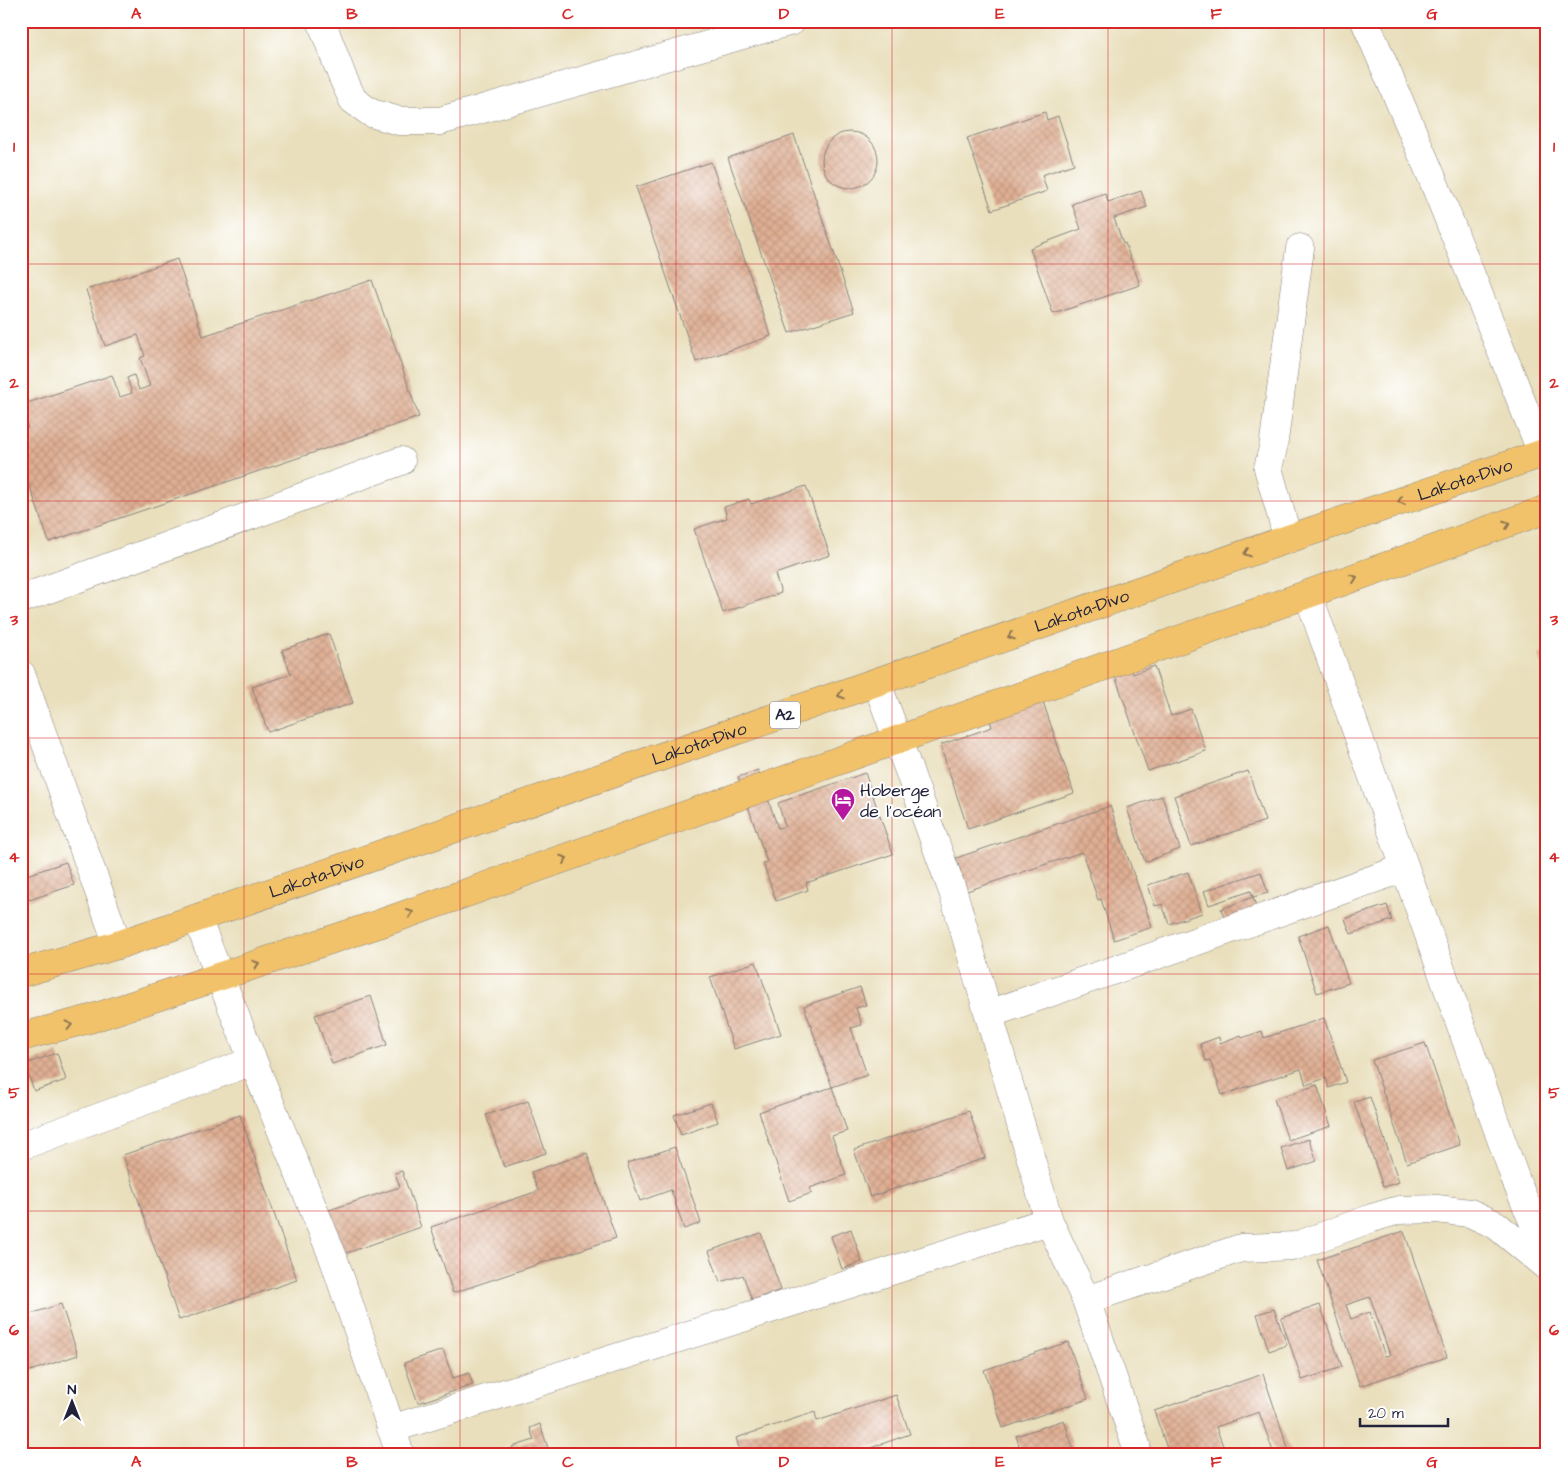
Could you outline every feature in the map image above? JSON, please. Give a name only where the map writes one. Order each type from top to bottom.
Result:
[{"type":"main road","name":"Lakota-Divo","points":[[21,973],[118,945],[1288,539],[1545,453]]},
{"type":"main road","points":[[21,1037],[90,1019],[379,924],[1547,509]]},
{"type":"street","points":[[321,21],[353,100],[371,113],[399,121],[440,121],[792,21]]},
{"type":"street","points":[[1365,21],[1431,175],[1545,453]]},
{"type":"street","points":[[1288,539],[1268,468],[1273,448],[1300,248]]},
{"type":"street","points":[[21,599],[401,461]]},
{"type":"street","points":[[1308,594],[1516,1181],[1547,1254]]},
{"type":"street","points":[[21,674],[118,945]]},
{"type":"street","points":[[877,683],[953,892],[1049,1221],[1086,1300],[1136,1445],[1137,1454]]},
{"type":"street","points":[[989,1014],[1405,868]]},
{"type":"street","points":[[197,918],[333,1256],[396,1441],[1049,1221]]},
{"type":"street","points":[[21,1146],[253,1061]]},
{"type":"street","points":[[1086,1300],[1241,1248],[1296,1246],[1399,1210],[1437,1209],[1470,1213],[1496,1225],[1547,1267]]},
{"type":"building","points":[[1045,112],[1047,120],[1058,116],[1074,164],[1042,175],[1047,191],[992,210],[967,138]]},
{"type":"building","points":[[850,132],[865,137],[873,145],[878,160],[873,175],[865,183],[850,188],[835,183],[827,175],[822,160],[827,145],[835,137]]},
{"type":"building","points":[[794,135],[854,312],[789,333],[728,158]]},
{"type":"building","points":[[711,162],[771,336],[696,362],[636,187]]},
{"type":"building","points":[[1141,191],[1147,207],[1114,218],[1140,285],[1053,314],[1030,248],[1081,229],[1072,204],[1105,193],[1108,202]]},
{"type":"building","points":[[177,259],[203,336],[372,280],[419,417],[49,542],[21,461],[21,430],[28,428],[21,405],[112,375],[120,397],[132,393],[127,378],[134,375],[139,390],[150,386],[140,358],[145,356],[138,335],[105,346],[86,290]]},
{"type":"building","points":[[806,486],[830,555],[775,574],[781,593],[723,613],[694,529],[727,518],[724,507],[749,499],[751,504]]},
{"type":"building","points":[[329,634],[353,703],[268,732],[252,687],[291,674],[282,650]]},
{"type":"building","points":[[1547,652],[1547,675],[1539,655]]},
{"type":"building","points":[[1127,656],[1133,674],[1154,666],[1171,716],[1191,709],[1206,751],[1148,771],[1110,661]]},
{"type":"building","points":[[1038,687],[1074,793],[968,829],[940,745],[992,727],[984,703]]},
{"type":"building","points":[[758,770],[778,828],[785,826],[778,803],[865,773],[893,854],[806,883],[808,890],[776,901],[763,863],[767,862],[738,777]]},
{"type":"building","points":[[1248,771],[1265,821],[1191,846],[1174,796]]},
{"type":"building","points":[[1162,796],[1180,849],[1145,862],[1127,808]]},
{"type":"building","points":[[1110,806],[1152,927],[1114,940],[1101,899],[1098,900],[1082,852],[967,891],[956,858]]},
{"type":"building","points":[[66,862],[74,885],[29,900],[21,877]]},
{"type":"building","points":[[1188,872],[1202,913],[1169,924],[1162,904],[1155,906],[1148,885]]},
{"type":"building","points":[[1261,872],[1268,893],[1253,897],[1251,891],[1209,905],[1204,891]]},
{"type":"building","points":[[1253,897],[1257,909],[1225,920],[1221,909]]},
{"type":"building","points":[[1387,905],[1392,920],[1351,934],[1345,919]]},
{"type":"building","points":[[1329,925],[1349,983],[1317,993],[1298,936]]},
{"type":"building","points":[[756,962],[781,1034],[734,1049],[710,977]]},
{"type":"building","points":[[860,987],[866,1005],[856,1008],[862,1025],[851,1028],[867,1075],[832,1087],[804,1006]]},
{"type":"building","points":[[371,996],[387,1045],[332,1064],[315,1015]]},
{"type":"building","points":[[1324,1018],[1346,1082],[1329,1088],[1326,1078],[1306,1085],[1301,1069],[1222,1095],[1210,1060],[1206,1061],[1200,1044],[1219,1037],[1220,1043],[1241,1035],[1242,1038],[1262,1031],[1264,1038]]},
{"type":"building","points":[[1425,1043],[1460,1145],[1407,1163],[1372,1060]]},
{"type":"building","points":[[57,1053],[66,1080],[34,1091],[25,1064]]},
{"type":"building","points":[[1317,1085],[1331,1126],[1288,1140],[1274,1099]]},
{"type":"building","points":[[832,1087],[847,1131],[832,1136],[846,1175],[810,1188],[812,1193],[789,1201],[759,1112]]},
{"type":"building","points":[[1370,1097],[1399,1182],[1383,1187],[1354,1102]]},
{"type":"building","points":[[528,1101],[546,1153],[504,1167],[486,1115]]},
{"type":"building","points":[[711,1103],[718,1122],[681,1135],[674,1115]]},
{"type":"building","points":[[969,1111],[985,1158],[870,1197],[854,1150]]},
{"type":"building","points":[[240,1115],[297,1280],[179,1320],[123,1155]]},
{"type":"building","points":[[1309,1139],[1317,1161],[1288,1171],[1281,1148]]},
{"type":"building","points":[[675,1147],[701,1223],[684,1229],[671,1190],[640,1201],[627,1163]]},
{"type":"building","points":[[587,1153],[616,1238],[453,1293],[431,1227],[538,1191],[531,1172]]},
{"type":"building","points":[[402,1171],[421,1227],[344,1254],[329,1210],[400,1187],[395,1173]]},
{"type":"building","points":[[851,1229],[862,1262],[842,1269],[831,1236]]},
{"type":"building","points":[[1404,1231],[1447,1357],[1360,1386],[1317,1260]],"holes":[[[1370,1297],[1390,1355],[1385,1356],[1370,1312],[1351,1319],[1346,1305]]]},
{"type":"building","points":[[761,1233],[781,1290],[752,1300],[743,1275],[720,1282],[709,1251]]},
{"type":"building","points":[[61,1304],[78,1355],[21,1374],[21,1317]]},
{"type":"building","points":[[1320,1305],[1342,1367],[1302,1380],[1281,1318]]},
{"type":"building","points":[[1274,1309],[1287,1345],[1269,1351],[1257,1314]]},
{"type":"building","points":[[1068,1342],[1088,1399],[1003,1428],[984,1370]]},
{"type":"building","points":[[443,1350],[453,1378],[469,1373],[473,1385],[418,1403],[404,1363]]},
{"type":"building","points":[[1263,1374],[1290,1454],[1274,1454],[1259,1412],[1216,1427],[1223,1446],[1202,1454],[1169,1454],[1154,1411]]},
{"type":"building","points":[[896,1395],[910,1434],[853,1454],[741,1454],[736,1438],[815,1412],[817,1421]]},
{"type":"building","points":[[1064,1420],[1075,1454],[1022,1454],[1016,1436]]},
{"type":"building","points":[[540,1424],[550,1454],[514,1454],[512,1447],[534,1440],[530,1428]]},
{"type":"place","name":"Hoberge de l'océan","points":[[843,821]]}]
